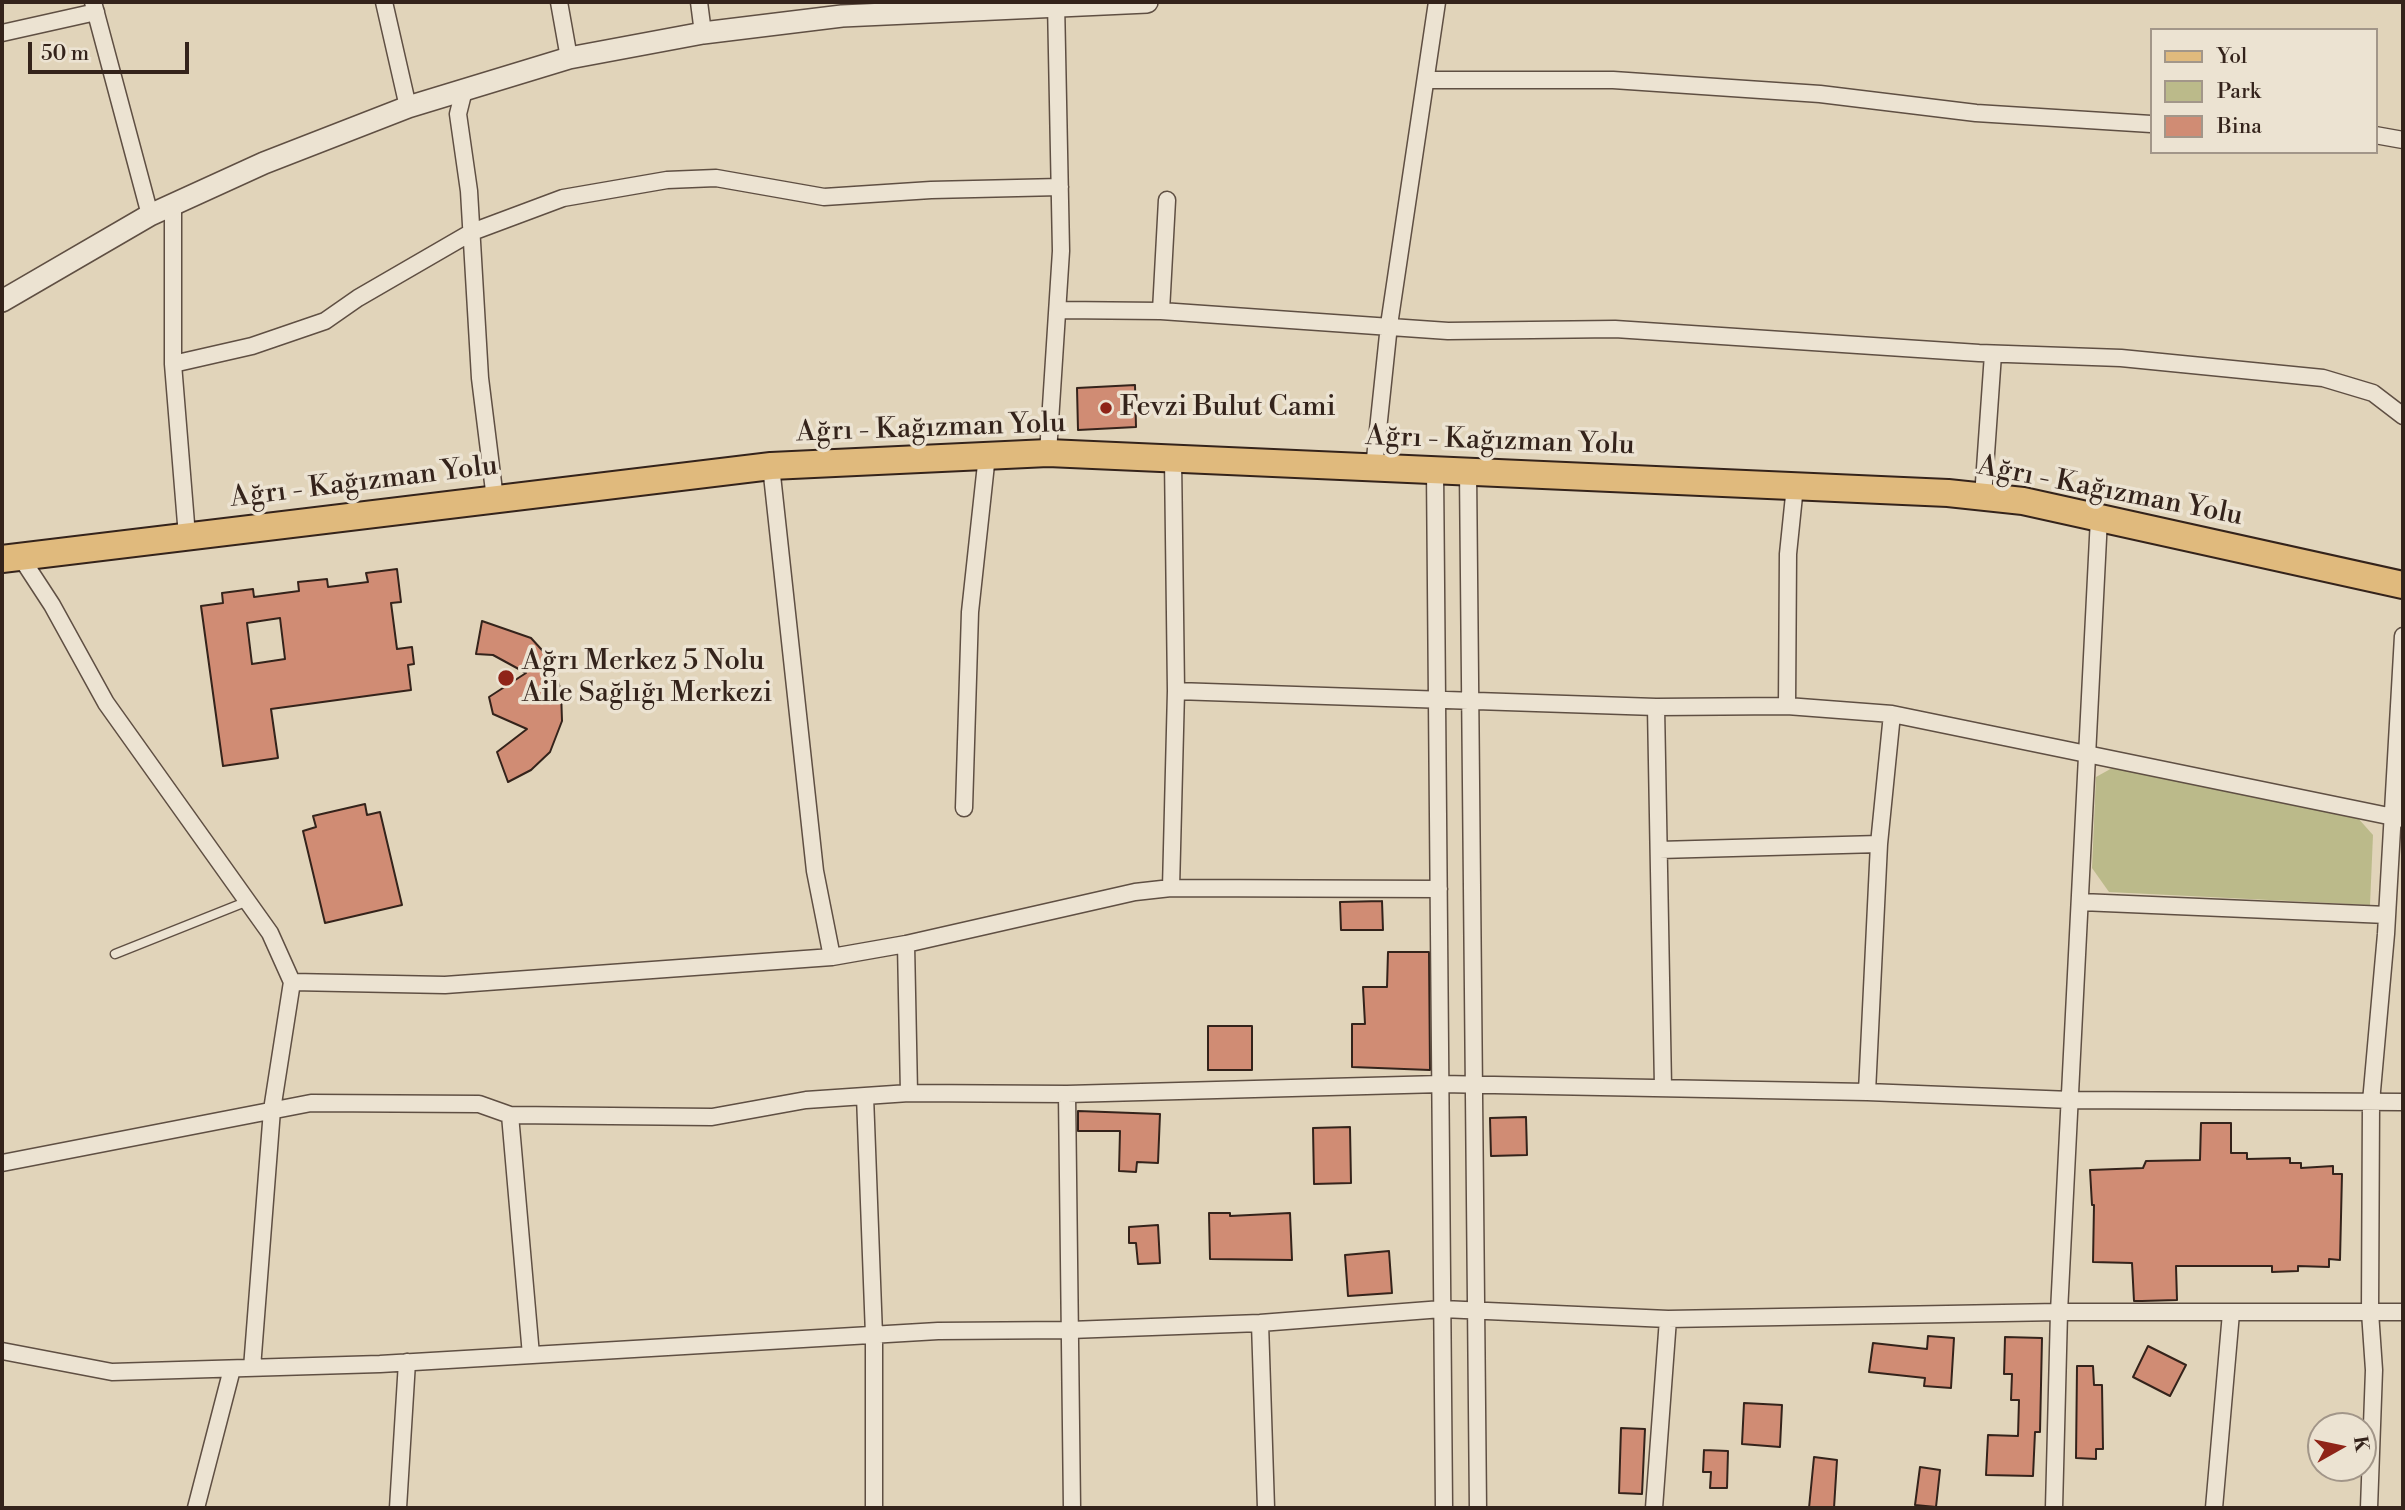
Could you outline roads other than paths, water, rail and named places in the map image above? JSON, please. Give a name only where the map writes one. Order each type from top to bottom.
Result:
[{"type":"main road","name":"Ağrı - Kağızman Yolu","points":[[11,557],[771,466],[1048,453],[1796,486],[1983,497],[2023,501],[2403,585]]},
{"type":"street","points":[[384,2],[408,107]]},
{"type":"street","points":[[559,2],[569,58]]},
{"type":"street","points":[[699,2],[703,33]]},
{"type":"street","points":[[2,301],[149,215],[264,163],[408,107],[569,58],[703,33],[871,8],[1147,2]]},
{"type":"street","points":[[1374,468],[1389,325],[1437,2]]},
{"type":"street","points":[[1048,453],[1059,310],[1060,187],[1056,4]]},
{"type":"street","points":[[2,33],[95,7],[149,215]]},
{"type":"street","points":[[1426,80],[1613,80],[1821,94],[1976,113],[2150,124]]},
{"type":"street","points":[[464,90],[458,114],[472,232],[480,379],[495,499]]},
{"type":"street","points":[[2377,135],[2403,140]]},
{"type":"street","points":[[173,364],[252,346],[325,321],[358,298],[472,232],[564,198],[667,180],[716,178],[824,197],[931,190],[1060,187]]},
{"type":"street","points":[[1161,311],[1167,200]]},
{"type":"street","points":[[173,204],[173,364],[187,536]]},
{"type":"street","points":[[1059,310],[1161,311],[1448,331],[1615,329],[1993,354],[2121,358],[2323,378],[2373,393],[2403,416]]},
{"type":"street","points":[[1983,497],[1993,354]]},
{"type":"street","points":[[964,807],[970,612],[987,454]]},
{"type":"street","points":[[1171,888],[1176,691],[1174,459]]},
{"type":"street","points":[[771,466],[815,871],[832,957]]},
{"type":"street","points":[[1435,470],[1444,1508]]},
{"type":"street","points":[[1468,471],[1478,1508]]},
{"type":"street","points":[[1787,706],[1788,554],[1796,486]]},
{"type":"street","points":[[2053,1508],[2059,1312],[2099,518]]},
{"type":"street","points":[[11,557],[52,606],[106,703],[270,933],[292,982],[272,1110],[252,1368]]},
{"type":"street","points":[[2370,1508],[2374,1370],[2370,1311],[2371,1102],[2397,819],[2403,636]]},
{"type":"street","points":[[1176,691],[1656,707],[1787,706],[1892,714],[2088,752],[2397,819]]},
{"type":"street","points":[[1656,707],[1663,1087]]},
{"type":"street","points":[[1867,1092],[1879,844],[1892,714]]},
{"type":"street","points":[[1659,850],[1879,844]]},
{"type":"street","points":[[292,982],[445,985],[832,957],[906,944],[1135,892],[1171,888],[1440,889]]},
{"type":"street","points":[[2081,902],[2387,915]]},
{"type":"street","points":[[906,944],[909,1093]]},
{"type":"street","points":[[2,1163],[312,1103],[479,1104],[510,1115],[712,1117],[806,1100],[909,1093],[1067,1094],[1441,1084],[1867,1092],[2071,1100],[2403,1102]]},
{"type":"street","points":[[1067,1094],[1072,1508]]},
{"type":"street","points":[[865,1096],[874,1335],[874,1508]]},
{"type":"street","points":[[510,1115],[531,1355]]},
{"type":"street","points":[[2,1351],[112,1372],[407,1362],[938,1331],[1070,1330],[1260,1323],[1442,1309],[1668,1319],[2059,1312],[2403,1312]]},
{"type":"street","points":[[2214,1508],[2231,1313]]},
{"type":"street","points":[[1654,1508],[1668,1319]]},
{"type":"street","points":[[1260,1323],[1266,1508]]},
{"type":"street","points":[[398,1508],[407,1362]]},
{"type":"street","points":[[196,1508],[232,1369]]},
{"type":"lane","points":[[115,954],[248,901]]},
{"type":"place","name":"Fevzi Bulut Cami","points":[[1106,408]]},
{"type":"place","name":"Ağrı Merkez 5 Nolu Aile Sağlığı Merkezi","points":[[506,678]]}]
